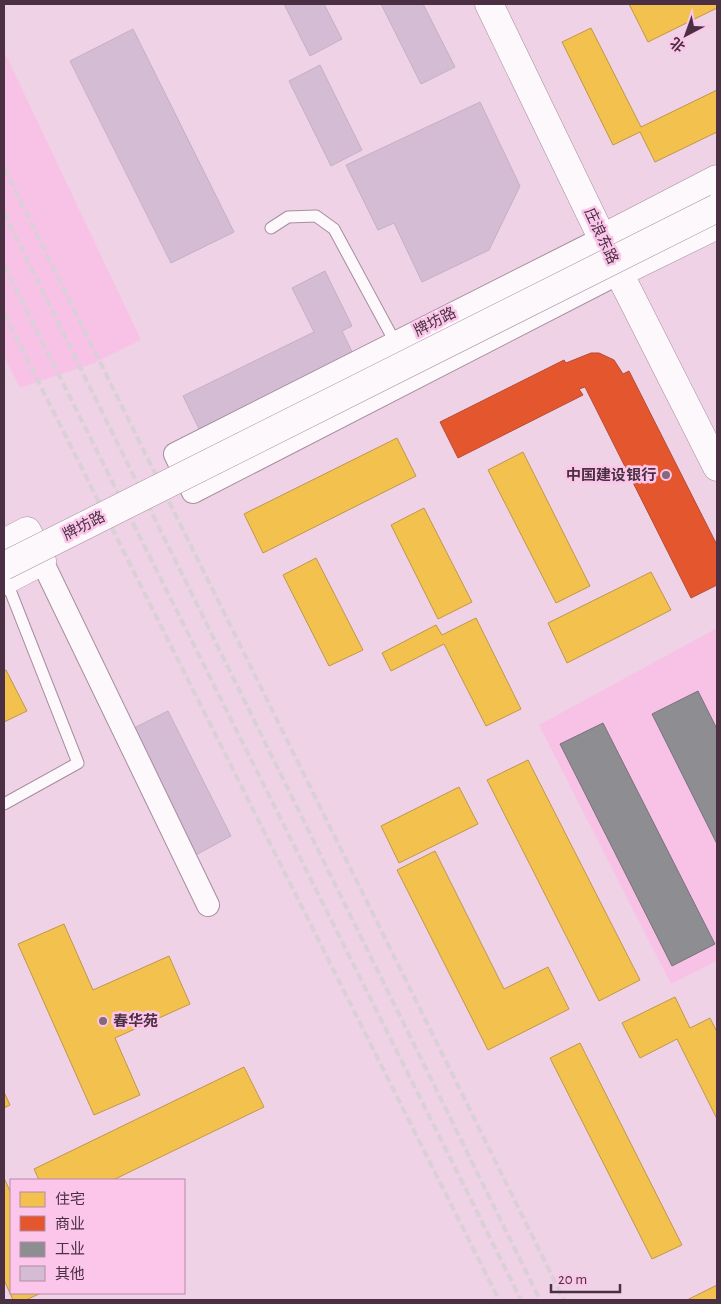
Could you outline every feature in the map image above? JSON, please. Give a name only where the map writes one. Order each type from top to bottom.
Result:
[{"type":"street","name":"庄浪东路","points":[[488,4],[611,257],[717,467]]},
{"type":"street","name":"牌坊路","points":[[717,179],[611,257],[193,492],[179,478],[175,454],[395,342],[611,257],[717,225]]},
{"type":"street","name":"牌坊路","points":[[5,575],[179,478],[717,208]]},
{"type":"street","points":[[4,543],[27,532],[208,905]]},
{"type":"street","points":[[5,575],[39,555]]},
{"type":"lane","points":[[271,228],[288,217],[316,216],[334,229],[395,342]]},
{"type":"lane","points":[[4,804],[78,763],[5,575]]},
{"type":"shaded area","points":[[4,51],[141,340],[94,363],[20,388],[4,356]]},
{"type":"shaded area","points":[[717,628],[717,961],[671,984],[539,725]]},
{"type":"building: 住宅","points":[[629,4],[717,4],[717,8],[648,42]]},
{"type":"building: 住宅","points":[[591,28],[641,127],[717,90],[717,132],[655,162],[640,132],[613,145],[562,42]]},
{"type":"building: 住宅","points":[[397,438],[416,476],[263,553],[244,514]]},
{"type":"building: 住宅","points":[[523,452],[590,586],[556,603],[488,470]]},
{"type":"building: 住宅","points":[[424,508],[472,602],[438,619],[391,525]]},
{"type":"building: 住宅","points":[[316,558],[363,650],[329,666],[283,575]]},
{"type":"building: 住宅","points":[[651,572],[671,610],[567,663],[548,623]]},
{"type":"building: 住宅","points":[[476,618],[521,709],[486,726],[444,644],[391,671],[382,653],[436,625],[442,635]]},
{"type":"building: 住宅","points":[[6,670],[27,711],[4,722],[4,671]]},
{"type":"building: 住宅","points":[[528,760],[640,980],[599,1001],[487,780]]},
{"type":"building: 住宅","points":[[459,787],[478,824],[399,863],[381,826]]},
{"type":"building: 住宅","points":[[435,851],[504,989],[548,967],[569,1009],[488,1050],[397,870]]},
{"type":"building: 住宅","name":"春华苑","points":[[64,924],[93,990],[169,956],[190,1004],[115,1038],[140,1095],[94,1115],[18,944]]},
{"type":"building: 住宅","points":[[675,997],[690,1028],[710,1018],[717,1032],[717,1119],[677,1039],[640,1058],[622,1023]]},
{"type":"building: 住宅","points":[[580,1043],[682,1245],[652,1259],[550,1058]]},
{"type":"building: 住宅","points":[[244,1067],[264,1107],[115,1179],[39,1179],[34,1169]]},
{"type":"building: 住宅","points":[[4,1092],[10,1105],[4,1108]]},
{"type":"building: 住宅","points":[[4,1178],[10,1191],[10,1293],[4,1280]]},
{"type":"building: 住宅","points":[[717,1285],[717,1300],[687,1300]]},
{"type":"building: 住宅","points":[[10,1294],[39,1294],[26,1300],[13,1300]]},
{"type":"building: 商业","points":[[591,353],[599,353],[614,360],[623,374],[629,371],[717,545],[717,585],[691,598],[585,387],[579,389],[583,395],[458,458],[440,422],[564,360],[566,363]]},
{"type":"building: 工业","points":[[698,691],[717,729],[717,844],[652,714]]},
{"type":"building: 工业","points":[[603,723],[715,944],[672,966],[560,744]]},
{"type":"building: 其他","points":[[284,4],[324,4],[342,39],[310,56]]},
{"type":"building: 其他","points":[[381,4],[423,4],[455,67],[421,84]]},
{"type":"building: 其他","points":[[133,29],[234,232],[171,263],[70,61]]},
{"type":"building: 其他","points":[[320,65],[362,150],[331,166],[289,81]]},
{"type":"building: 其他","points":[[480,102],[520,186],[489,250],[422,282],[394,223],[378,230],[346,165]]},
{"type":"building: 其他","points":[[325,271],[352,326],[342,331],[355,358],[201,433],[183,396],[314,332],[292,288]]},
{"type":"building: 其他","points":[[168,711],[231,836],[194,856],[130,730]]},
{"type":"railway","points":[[4,168],[564,1300]]},
{"type":"railway","points":[[4,213],[540,1300]]},
{"type":"railway","points":[[4,265],[521,1300]]},
{"type":"railway","points":[[4,313],[499,1300]]},
{"type":"place","name":"中国建设银行","points":[[666,475]]},
{"type":"place","name":"春华苑","points":[[103,1021]]}]
